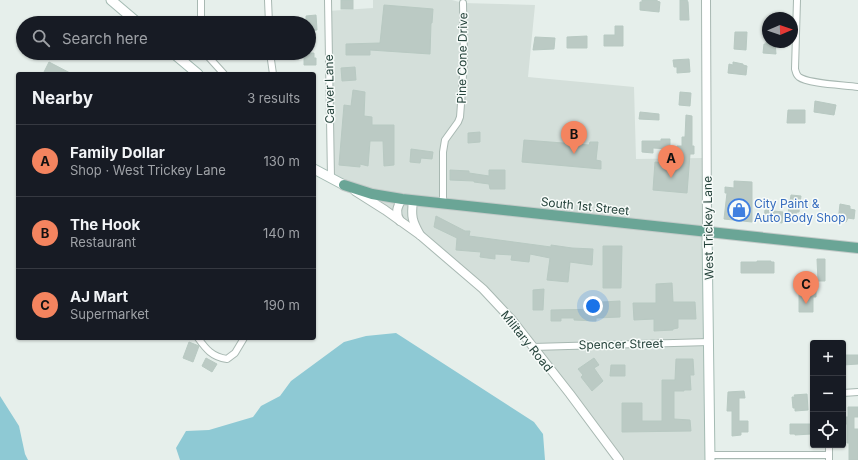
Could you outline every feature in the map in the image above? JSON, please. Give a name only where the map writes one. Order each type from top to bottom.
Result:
[{"type":"main road","points":[[111,0],[130,16]]},
{"type":"main road","points":[[181,60],[196,72]]},
{"type":"main road","name":"South 1st Street","points":[[316,170],[344,184],[372,194],[402,200],[858,248]]},
{"type":"main road","name":"West Trickey Lane","points":[[707,232],[710,458]]},
{"type":"street","points":[[200,0],[201,16]]},
{"type":"street","points":[[268,0],[269,16]]},
{"type":"street","name":"Carver Lane","points":[[328,0],[330,178]]},
{"type":"street","name":"West Trickey Lane","points":[[706,0],[707,232]]},
{"type":"street","points":[[789,0],[797,0],[795,36],[796,74],[802,79],[816,82],[858,87]]},
{"type":"street","name":"Pine Cone Drive","points":[[443,204],[444,140],[458,122],[462,104],[464,60],[463,3]]},
{"type":"street","points":[[212,60],[222,72]]},
{"type":"street","points":[[271,60],[273,72]]},
{"type":"street","name":"Military Road","points":[[344,184],[385,210],[405,226],[420,235],[483,289],[512,320],[619,460]]},
{"type":"street","points":[[402,200],[398,206],[397,215],[399,220],[405,226]]},
{"type":"street","name":"Military Road","points":[[413,201],[411,214],[412,219],[420,235]]},
{"type":"street","points":[[200,340],[213,355],[227,359],[235,353],[243,340]]},
{"type":"street","name":"Spencer Street","points":[[533,347],[709,342]]},
{"type":"street","points":[[846,393],[858,392]]},
{"type":"street","points":[[710,458],[829,458]]},
{"type":"shaded area","points":[[373,0],[452,0],[463,3],[535,5],[528,77],[634,87],[636,159],[703,158],[710,460],[619,460],[512,320],[420,235],[331,178],[328,11],[373,8]]},
{"type":"water","points":[[396,333],[534,422],[543,434],[545,460],[180,460],[176,448],[186,431],[209,430],[253,417],[261,406],[280,396],[291,381],[344,342],[366,336]]},
{"type":"water","points":[[0,396],[19,426],[25,454],[28,460],[0,460]]},
{"type":"building","points":[[341,0],[353,0],[353,9],[341,9]]},
{"type":"building","points":[[642,0],[657,0],[660,2],[659,12],[640,10],[640,2],[642,2]]},
{"type":"building","points":[[680,0],[687,0],[688,2],[689,20],[680,20]]},
{"type":"building","points":[[384,5],[433,9],[430,54],[370,50],[370,55],[346,55],[346,44],[380,43]]},
{"type":"building","points":[[316,15],[317,30],[316,16],[306,16]]},
{"type":"building","points":[[615,26],[623,26],[623,46],[604,46],[604,35],[615,35]]},
{"type":"building","points":[[735,32],[747,32],[746,50],[734,49]]},
{"type":"building","points":[[587,36],[587,48],[567,48],[567,37]]},
{"type":"building","points":[[535,37],[555,38],[554,49],[533,50]]},
{"type":"building","points":[[764,48],[776,48],[776,54],[763,53]]},
{"type":"building","points":[[689,59],[690,72],[677,73],[677,67],[674,67],[673,60]]},
{"type":"building","points":[[304,60],[316,60],[316,65],[304,65]]},
{"type":"building","points":[[49,62],[68,72],[44,72]]},
{"type":"building","points":[[733,62],[747,66],[746,75],[728,73],[729,64],[733,65]]},
{"type":"building","points":[[355,67],[356,80],[342,81],[341,68]]},
{"type":"building","points":[[353,90],[365,92],[364,116],[372,117],[372,125],[394,125],[394,165],[384,166],[383,141],[370,141],[368,166],[360,164],[360,167],[339,165],[344,105],[351,106]]},
{"type":"building","points":[[680,92],[691,93],[690,106],[679,105]]},
{"type":"building","points":[[815,101],[836,105],[834,115],[814,112]]},
{"type":"building","points":[[788,110],[805,110],[805,123],[787,123]]},
{"type":"building","points":[[640,112],[659,114],[659,120],[639,119]]},
{"type":"building","points":[[686,115],[692,116],[692,146],[694,146],[694,154],[690,154],[687,193],[653,190],[655,162],[677,164],[677,146],[682,146],[682,137],[685,137]]},
{"type":"building","points":[[480,132],[480,142],[468,143],[468,133]]},
{"type":"building","points":[[661,139],[670,139],[670,149],[653,148],[653,153],[642,152],[642,141],[661,141]]},
{"type":"building","points":[[524,140],[589,145],[590,142],[598,142],[596,160],[601,161],[601,169],[522,162]]},
{"type":"building","points":[[411,149],[433,152],[432,159],[421,158],[420,163],[410,162]]},
{"type":"building","points":[[450,170],[469,171],[469,173],[489,176],[489,170],[505,170],[505,189],[490,189],[489,184],[474,181],[450,180]]},
{"type":"building","points":[[734,181],[752,182],[752,222],[724,219],[727,193],[725,193],[725,187],[734,188]]},
{"type":"building","points":[[791,195],[801,196],[799,212],[796,214],[788,213]]},
{"type":"building","points":[[840,204],[850,206],[850,209],[855,210],[854,219],[848,218],[846,222],[838,221]]},
{"type":"building","points":[[765,210],[783,212],[782,223],[764,220]]},
{"type":"building","points":[[436,216],[465,231],[470,231],[469,236],[551,247],[551,245],[593,249],[592,265],[570,262],[568,282],[547,280],[550,258],[530,254],[529,262],[511,260],[512,255],[495,254],[495,259],[480,257],[481,252],[456,250],[457,238],[434,227]]},
{"type":"building","points":[[603,246],[622,246],[621,288],[603,288]]},
{"type":"building","points":[[817,259],[825,259],[825,281],[818,281]]},
{"type":"building","points":[[741,262],[774,262],[774,273],[741,273]]},
{"type":"building","points":[[672,283],[673,302],[695,302],[696,319],[678,319],[678,328],[673,330],[654,331],[654,319],[634,320],[633,303],[656,303],[656,284]]},
{"type":"building","points":[[799,283],[816,283],[816,297],[813,297],[813,312],[799,312]]},
{"type":"building","points":[[544,289],[543,310],[533,310],[533,290]]},
{"type":"building","points":[[620,301],[620,317],[596,318],[596,321],[561,318],[561,321],[551,321],[551,310],[602,309],[602,302]]},
{"type":"building","points":[[189,342],[199,346],[193,362],[183,358]]},
{"type":"building","points":[[846,355],[858,355],[858,364],[846,365]]},
{"type":"building","points":[[206,358],[217,364],[212,372],[202,366]]},
{"type":"building","points":[[594,358],[599,365],[594,368],[603,381],[592,391],[581,377],[583,375],[578,369]]},
{"type":"building","points":[[676,359],[693,359],[694,375],[690,375],[691,390],[674,391],[674,419],[690,420],[691,431],[622,432],[622,403],[642,403],[642,421],[662,421],[662,380],[675,380]]},
{"type":"building","points":[[611,365],[625,365],[625,376],[610,376]]},
{"type":"building","points":[[744,391],[745,398],[739,398],[739,421],[748,421],[748,432],[741,432],[741,435],[732,436],[732,411],[727,411],[728,392]]},
{"type":"building","points":[[807,394],[808,410],[795,411],[795,408],[793,408],[792,397],[795,397],[794,395]]},
{"type":"building","points":[[848,407],[858,407],[858,417],[854,417],[854,429],[858,429],[858,460],[849,460],[849,443],[847,443],[846,424],[846,417],[848,417]]},
{"type":"building","points":[[790,424],[810,424],[810,434],[790,434]]},
{"type":"place","name":"The Hook","points":[[574,154]]},
{"type":"place","name":"Family Dollar","points":[[671,178]]},
{"type":"place","name":"City Paint & Auto Body Shop","points":[[739,210]]},
{"type":"place","name":"AJ Mart","points":[[806,304]]}]
